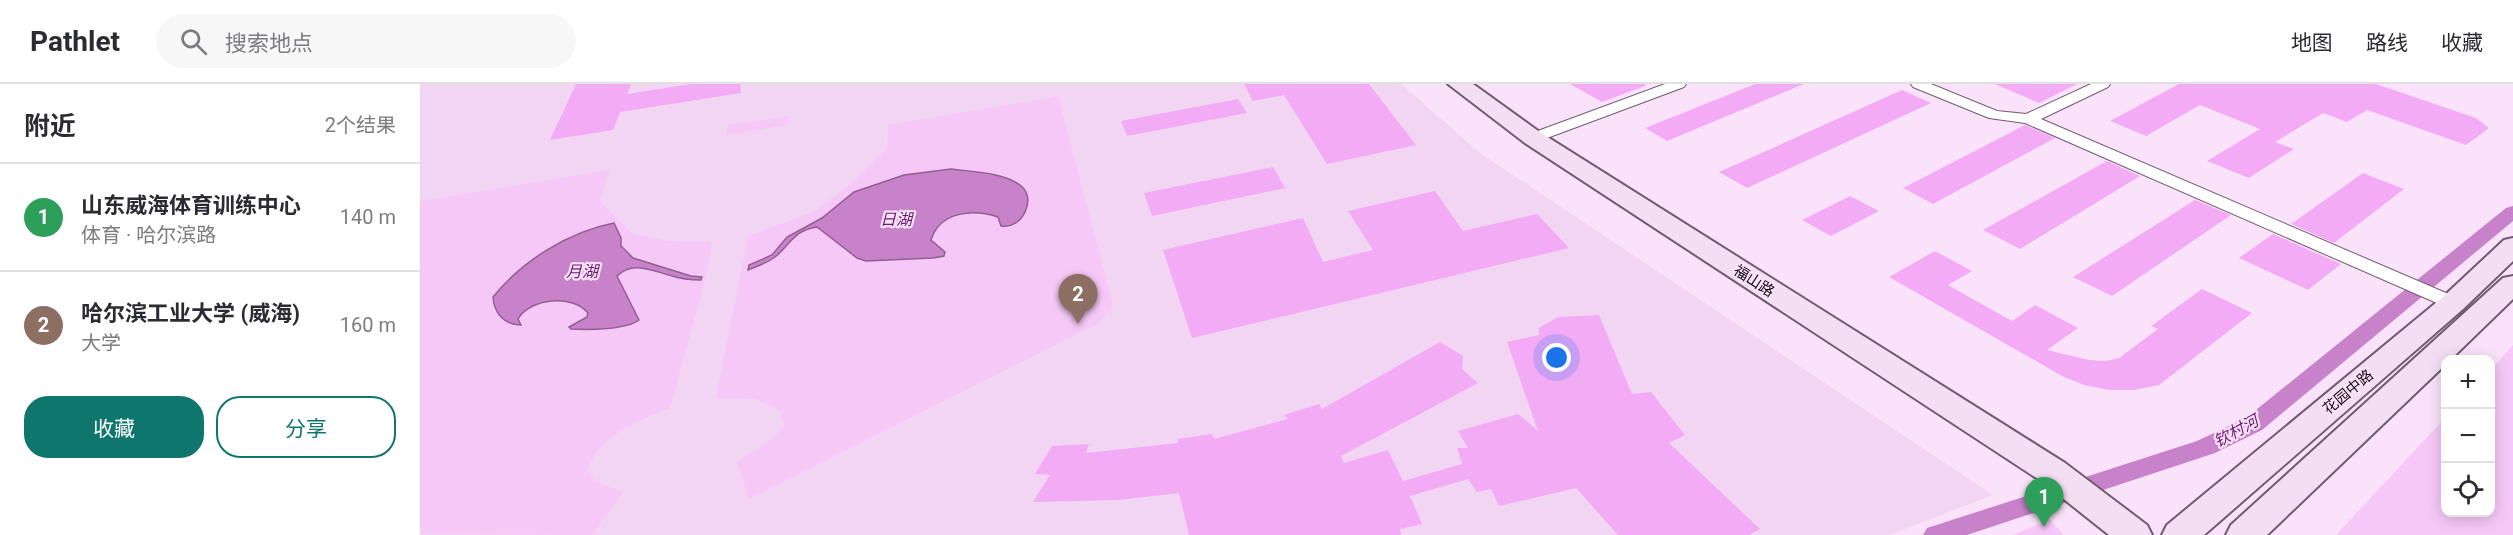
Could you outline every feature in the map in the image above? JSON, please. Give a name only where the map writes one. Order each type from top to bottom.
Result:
[{"type":"main road","name":"福山路","points":[[1459,84],[1533,138],[2053,472],[2134,535]]},
{"type":"main road","name":"花园中路","points":[[2180,535],[2443,298],[2513,246]]},
{"type":"main road","points":[[2244,535],[2513,284]]},
{"type":"street","points":[[1533,138],[1679,84]]},
{"type":"street","points":[[1918,84],[1994,115],[2028,119],[2443,298]]},
{"type":"street","points":[[2028,119],[2103,84]]},
{"type":"shaded area","points":[[420,84],[1401,84],[1480,153],[1993,495],[1889,535],[420,535]]},
{"type":"shaded area","points":[[1058,96],[1113,306],[1099,323],[749,499],[737,462],[773,438],[784,426],[781,412],[756,399],[716,398],[748,236],[813,212],[852,183],[887,148],[888,125]]},
{"type":"shaded area","points":[[789,116],[787,125],[726,135],[728,125]]},
{"type":"shaded area","points":[[610,170],[600,201],[633,234],[668,241],[712,242],[705,279],[670,408],[621,431],[609,439],[592,459],[587,471],[599,483],[623,492],[593,535],[420,534],[420,201]]},
{"type":"shaded area","points":[[2513,345],[2513,535],[2336,535],[2441,422],[2441,517],[2495,517],[2495,365]]},
{"type":"shaded area","points":[[2050,520],[2064,535],[2012,535]]},
{"type":"water","name":"日湖","points":[[951,169],[1005,177],[1020,185],[1028,197],[1025,212],[1021,218],[1009,226],[1001,226],[998,217],[978,213],[950,218],[935,230],[931,240],[945,252],[944,256],[933,258],[866,261],[857,258],[817,227],[803,231],[775,257],[748,270],[749,265],[772,255],[787,237],[822,218],[854,192],[904,175]]},
{"type":"water","name":"月湖","points":[[614,223],[621,238],[621,246],[633,258],[691,276],[702,277],[701,280],[679,278],[643,268],[623,271],[617,276],[639,320],[616,328],[571,329],[569,327],[587,317],[588,313],[581,307],[562,301],[541,303],[532,307],[518,319],[521,325],[510,323],[501,317],[495,308],[493,297],[532,260],[580,233]]},
{"type":"building","points":[[576,84],[631,84],[627,94],[691,84],[740,84],[741,93],[620,112],[613,130],[550,140]]},
{"type":"building","points":[[1244,84],[1369,84],[1416,145],[1327,164],[1284,95],[1253,101]]},
{"type":"building","points":[[1570,84],[1645,84],[1645,86],[1602,102]]},
{"type":"building","points":[[1755,84],[1804,84],[1667,141],[1645,128]]},
{"type":"building","points":[[1995,84],[2077,84],[2039,103]]},
{"type":"building","points":[[2179,84],[2376,84],[2476,118],[2489,128],[2466,145],[2367,110],[2347,122],[2323,113],[2275,142],[2294,149],[2249,178],[2207,161],[2260,129],[2200,105],[2146,136],[2110,121]]},
{"type":"building","points":[[1902,90],[1931,103],[1747,188],[1719,172]]},
{"type":"building","points":[[1238,99],[1247,113],[1127,136],[1121,121]]},
{"type":"building","points":[[2025,125],[2055,138],[1933,204],[1903,188]]},
{"type":"building","points":[[2107,161],[2140,176],[2020,249],[1983,230]]},
{"type":"building","points":[[1273,167],[1285,188],[1152,216],[1144,193]]},
{"type":"building","points":[[2363,173],[2404,189],[2334,243],[2291,224]]},
{"type":"building","points":[[1435,191],[1463,231],[1537,214],[1569,248],[1192,338],[1163,250],[1303,218],[1323,262],[1373,250],[1348,211]]},
{"type":"building","points":[[1850,196],[1879,211],[1831,236],[1802,220]]},
{"type":"building","points":[[2195,200],[2231,215],[2112,296],[2073,277]]},
{"type":"building","points":[[2273,234],[2341,264],[2308,290],[2239,258]]},
{"type":"building","points":[[1935,251],[1972,271],[1948,285],[2012,321],[2035,305],[2078,328],[2047,350],[2089,360],[2106,361],[2119,358],[2158,329],[2151,326],[2202,289],[2252,313],[2159,385],[2134,390],[2109,390],[2084,385],[2062,376],[1889,277]]},
{"type":"building","points":[[1599,315],[1632,394],[1651,392],[1685,435],[1669,443],[1760,529],[1749,535],[1618,535],[1576,488],[1499,506],[1491,489],[1477,492],[1468,479],[1410,496],[1422,524],[1400,529],[1401,535],[1189,535],[1179,493],[1118,500],[1033,502],[1050,475],[1035,474],[1052,446],[1089,444],[1086,453],[1178,443],[1178,439],[1212,434],[1214,439],[1288,419],[1284,415],[1319,404],[1322,409],[1440,342],[1463,356],[1462,369],[1478,383],[1341,456],[1344,463],[1388,450],[1403,481],[1462,464],[1457,448],[1468,448],[1458,431],[1518,414],[1538,431],[1507,342],[1539,335],[1539,328],[1558,317]]},
{"type":"waterway","name":"钦村河","points":[[1936,535],[2206,447],[2254,424],[2513,212]]},
{"type":"place","name":"哈尔滨工业大学 (威海)","points":[[1078,324]]},
{"type":"place","name":"山东威海体育训练中心","points":[[2044,527]]}]
